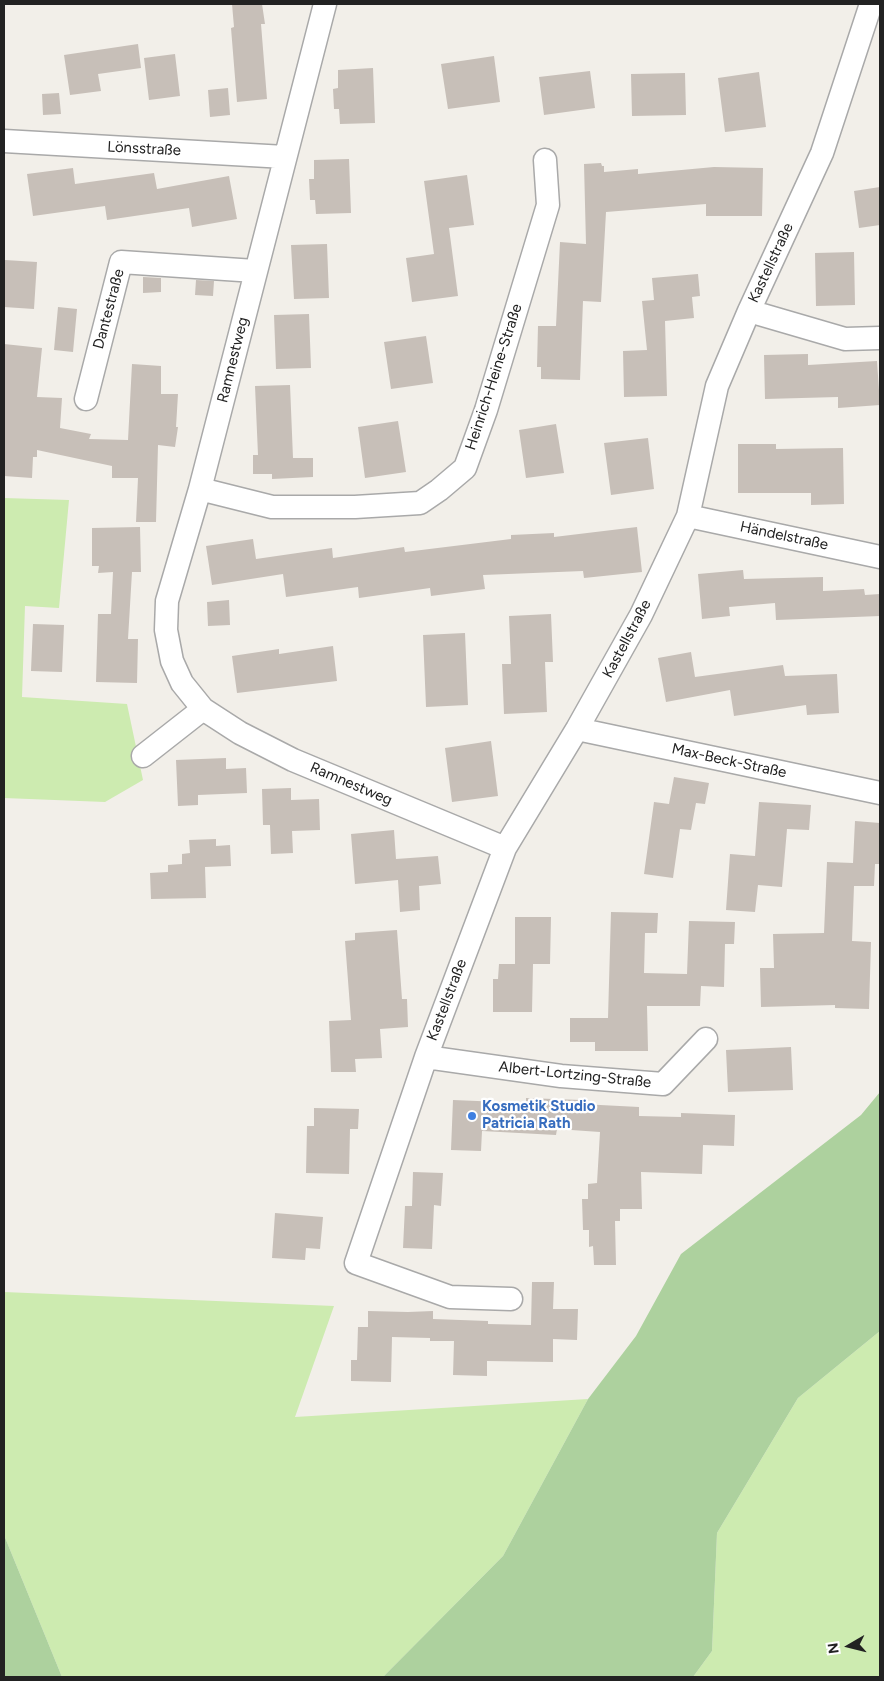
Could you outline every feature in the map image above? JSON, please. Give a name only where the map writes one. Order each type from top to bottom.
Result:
[{"type":"street","name":"Ramnestweg","points":[[325,4],[200,489],[167,601],[166,630],[172,661],[182,683],[203,709],[240,733],[293,760],[505,848]]},
{"type":"street","name":"Kastellstraße","points":[[511,1299],[450,1297],[356,1263],[426,1057],[505,848],[577,729],[641,615],[688,516],[717,386],[749,310],[822,153],[870,4]]},
{"type":"street","name":"Lönsstraße","points":[[4,141],[285,156]]},
{"type":"street","name":"Heinrich-Heine-Straße","points":[[200,489],[272,507],[354,507],[420,503],[440,490],[465,468],[486,410],[548,205],[545,160]]},
{"type":"street","name":"Dantestraße","points":[[86,399],[121,262],[255,271]]},
{"type":"street","points":[[749,310],[845,339],[880,338]]},
{"type":"street","name":"Händelstraße","points":[[688,516],[880,557]]},
{"type":"street","points":[[144,756],[203,709]]},
{"type":"street","name":"Max-Beck-Straße","points":[[577,729],[880,793]]},
{"type":"street","name":"Albert-Lortzing-Straße","points":[[426,1057],[561,1076],[663,1084],[706,1039]]},
{"type":"green space","points":[[4,498],[69,500],[59,608],[25,606],[22,697],[127,704],[143,780],[105,802],[4,798]]},
{"type":"green space","points":[[880,1092],[880,1331],[798,1398],[717,1533],[712,1651],[693,1677],[383,1677],[503,1556],[588,1399],[636,1336],[681,1254],[861,1115]]},
{"type":"green space","points":[[4,1292],[334,1306],[295,1417],[588,1399],[503,1556],[383,1677],[62,1677],[4,1535]]},
{"type":"green space","points":[[880,1331],[880,1677],[693,1677],[712,1651],[717,1533],[798,1398]]},
{"type":"green space","points":[[4,1535],[62,1677],[4,1677]]},
{"type":"building","points":[[232,4],[262,4],[265,24],[261,24],[267,99],[237,102],[231,28],[234,27]]},
{"type":"building","points":[[138,44],[141,68],[98,74],[101,91],[70,95],[64,55]]},
{"type":"building","points":[[175,54],[180,96],[149,100],[144,58]]},
{"type":"building","points":[[494,56],[500,102],[448,109],[441,64]]},
{"type":"building","points":[[373,68],[375,123],[340,124],[339,109],[334,109],[333,89],[338,88],[338,70]]},
{"type":"building","points":[[590,71],[595,108],[544,115],[539,77]]},
{"type":"building","points":[[759,72],[766,127],[725,132],[718,78]]},
{"type":"building","points":[[685,73],[686,115],[632,116],[631,74]]},
{"type":"building","points":[[228,88],[230,115],[210,117],[208,90]]},
{"type":"building","points":[[59,93],[61,114],[43,115],[42,94]]},
{"type":"building","points":[[349,159],[351,213],[316,214],[315,200],[310,200],[309,179],[314,179],[314,160]]},
{"type":"building","points":[[601,163],[604,166],[604,172],[638,169],[638,174],[714,167],[763,168],[762,216],[706,216],[706,204],[606,212],[601,302],[583,301],[580,380],[541,379],[541,367],[537,367],[538,326],[556,326],[560,242],[586,244],[584,164]]},
{"type":"building","points":[[73,168],[75,184],[154,173],[157,189],[229,176],[237,219],[192,227],[189,208],[107,220],[105,206],[33,216],[27,174]]},
{"type":"building","points":[[467,175],[474,225],[449,228],[458,296],[412,302],[406,258],[434,254],[424,181]]},
{"type":"building","points":[[880,187],[880,225],[859,228],[854,191]]},
{"type":"building","points":[[327,244],[329,298],[294,299],[291,245]]},
{"type":"building","points":[[854,252],[855,305],[816,306],[815,253]]},
{"type":"building","points":[[5,260],[37,262],[34,309],[4,307]]},
{"type":"building","points":[[698,274],[700,296],[692,297],[694,318],[665,321],[667,396],[624,397],[623,351],[647,350],[642,301],[654,300],[652,278]]},
{"type":"building","points":[[143,277],[161,278],[161,292],[143,293]]},
{"type":"building","points":[[196,280],[214,281],[213,296],[195,295]]},
{"type":"building","points":[[58,307],[77,309],[73,352],[54,350]]},
{"type":"building","points":[[309,314],[311,368],[276,369],[274,315]]},
{"type":"building","points":[[426,336],[433,383],[391,389],[384,342]]},
{"type":"building","points":[[4,344],[42,348],[37,397],[62,398],[60,428],[91,434],[89,439],[128,440],[132,364],[161,366],[161,394],[178,394],[176,427],[178,427],[175,447],[158,445],[156,522],[136,522],[138,478],[112,478],[112,466],[37,450],[37,457],[33,457],[32,478],[4,476]]},
{"type":"building","points":[[808,354],[808,365],[877,361],[880,405],[838,408],[838,397],[765,399],[764,355]]},
{"type":"building","points":[[290,385],[293,458],[313,458],[313,477],[272,479],[272,474],[253,474],[253,455],[258,455],[255,386]]},
{"type":"building","points":[[398,421],[406,472],[365,478],[358,427]]},
{"type":"building","points":[[556,424],[564,473],[526,478],[519,430]]},
{"type":"building","points":[[648,438],[654,489],[611,495],[604,443]]},
{"type":"building","points":[[738,444],[776,444],[776,449],[843,448],[844,504],[811,505],[811,493],[738,493]]},
{"type":"building","points":[[140,527],[141,572],[132,572],[128,639],[138,639],[137,683],[96,682],[98,614],[111,614],[113,572],[98,573],[99,566],[92,566],[92,528]]},
{"type":"building","points":[[637,527],[642,572],[584,578],[583,571],[483,575],[485,589],[431,596],[430,588],[359,598],[358,587],[286,597],[283,574],[212,585],[206,546],[253,539],[256,559],[332,548],[333,558],[404,547],[405,552],[511,539],[511,535],[554,533],[554,537]]},
{"type":"building","points":[[743,570],[744,579],[823,577],[823,591],[864,589],[865,595],[880,594],[880,616],[776,620],[775,603],[729,607],[730,616],[702,619],[698,574]]},
{"type":"building","points":[[229,600],[230,625],[208,626],[207,602]]},
{"type":"building","points":[[551,614],[553,662],[545,662],[547,712],[504,714],[502,664],[511,664],[509,616]]},
{"type":"building","points":[[33,624],[64,625],[62,672],[31,671]]},
{"type":"building","points":[[465,633],[468,705],[426,707],[423,635]]},
{"type":"building","points":[[333,646],[337,681],[237,693],[232,656],[279,649],[279,654]]},
{"type":"building","points":[[691,652],[695,677],[783,665],[785,676],[837,674],[839,713],[807,715],[806,705],[734,716],[730,690],[666,702],[658,658]]},
{"type":"building","points":[[491,741],[498,796],[452,802],[445,748]]},
{"type":"building","points":[[226,758],[226,769],[246,768],[247,793],[198,795],[198,805],[178,806],[176,760]]},
{"type":"building","points":[[674,777],[709,783],[705,804],[696,803],[691,830],[680,829],[673,878],[644,874],[654,802],[669,804]]},
{"type":"building","points":[[291,788],[291,800],[319,799],[320,830],[292,831],[293,853],[271,854],[270,825],[263,825],[262,789]]},
{"type":"building","points":[[759,802],[811,805],[809,830],[787,829],[782,887],[758,885],[755,912],[726,910],[730,854],[755,856]]},
{"type":"building","points":[[855,821],[880,823],[880,864],[875,864],[874,886],[854,886],[852,941],[871,942],[869,1009],[835,1008],[835,1005],[761,1007],[760,968],[774,968],[773,934],[824,933],[827,862],[853,863]]},
{"type":"building","points":[[394,830],[396,859],[438,856],[441,884],[419,886],[420,910],[400,912],[398,880],[355,884],[351,834]]},
{"type":"building","points":[[216,839],[216,846],[230,845],[231,866],[205,867],[206,898],[151,899],[150,873],[168,872],[168,865],[182,864],[182,854],[190,853],[189,840]]},
{"type":"building","points":[[611,912],[658,913],[657,933],[645,933],[644,973],[687,974],[689,921],[735,922],[734,944],[725,944],[724,987],[701,986],[700,1006],[647,1006],[648,1051],[595,1051],[595,1042],[570,1042],[570,1018],[608,1018]]},
{"type":"building","points":[[515,917],[551,917],[550,964],[533,964],[532,1012],[493,1012],[493,979],[498,979],[499,964],[515,964]]},
{"type":"building","points":[[397,930],[402,999],[407,999],[408,1027],[380,1029],[382,1058],[355,1059],[356,1072],[331,1072],[329,1021],[351,1020],[345,941],[355,940],[355,933]]},
{"type":"building","points":[[791,1047],[793,1090],[728,1092],[726,1050]]},
{"type":"building","points":[[526,1098],[581,1100],[581,1104],[639,1107],[639,1116],[681,1117],[681,1113],[735,1115],[734,1146],[703,1145],[702,1174],[641,1172],[642,1209],[620,1209],[620,1221],[615,1221],[616,1265],[594,1265],[593,1246],[589,1247],[589,1230],[583,1230],[582,1199],[588,1199],[588,1184],[597,1183],[600,1132],[557,1129],[556,1135],[482,1131],[481,1151],[451,1150],[453,1100],[526,1103]]},
{"type":"building","points":[[314,1108],[359,1109],[358,1129],[350,1129],[349,1174],[306,1173],[307,1126],[314,1126]]},
{"type":"building","points":[[413,1172],[443,1173],[441,1206],[434,1205],[432,1249],[403,1248],[405,1206],[412,1206]]},
{"type":"building","points":[[275,1213],[323,1217],[320,1249],[306,1248],[305,1260],[272,1258]]},
{"type":"building","points":[[532,1282],[554,1282],[553,1309],[578,1309],[577,1340],[553,1339],[553,1362],[487,1361],[487,1376],[453,1375],[454,1341],[430,1341],[430,1338],[392,1337],[391,1382],[351,1381],[351,1360],[357,1360],[358,1327],[368,1327],[368,1311],[433,1311],[433,1319],[488,1321],[488,1324],[531,1325]]},
{"type":"place","name":"Kosmetik Studio Patricia Rath","points":[[472,1116]]}]
